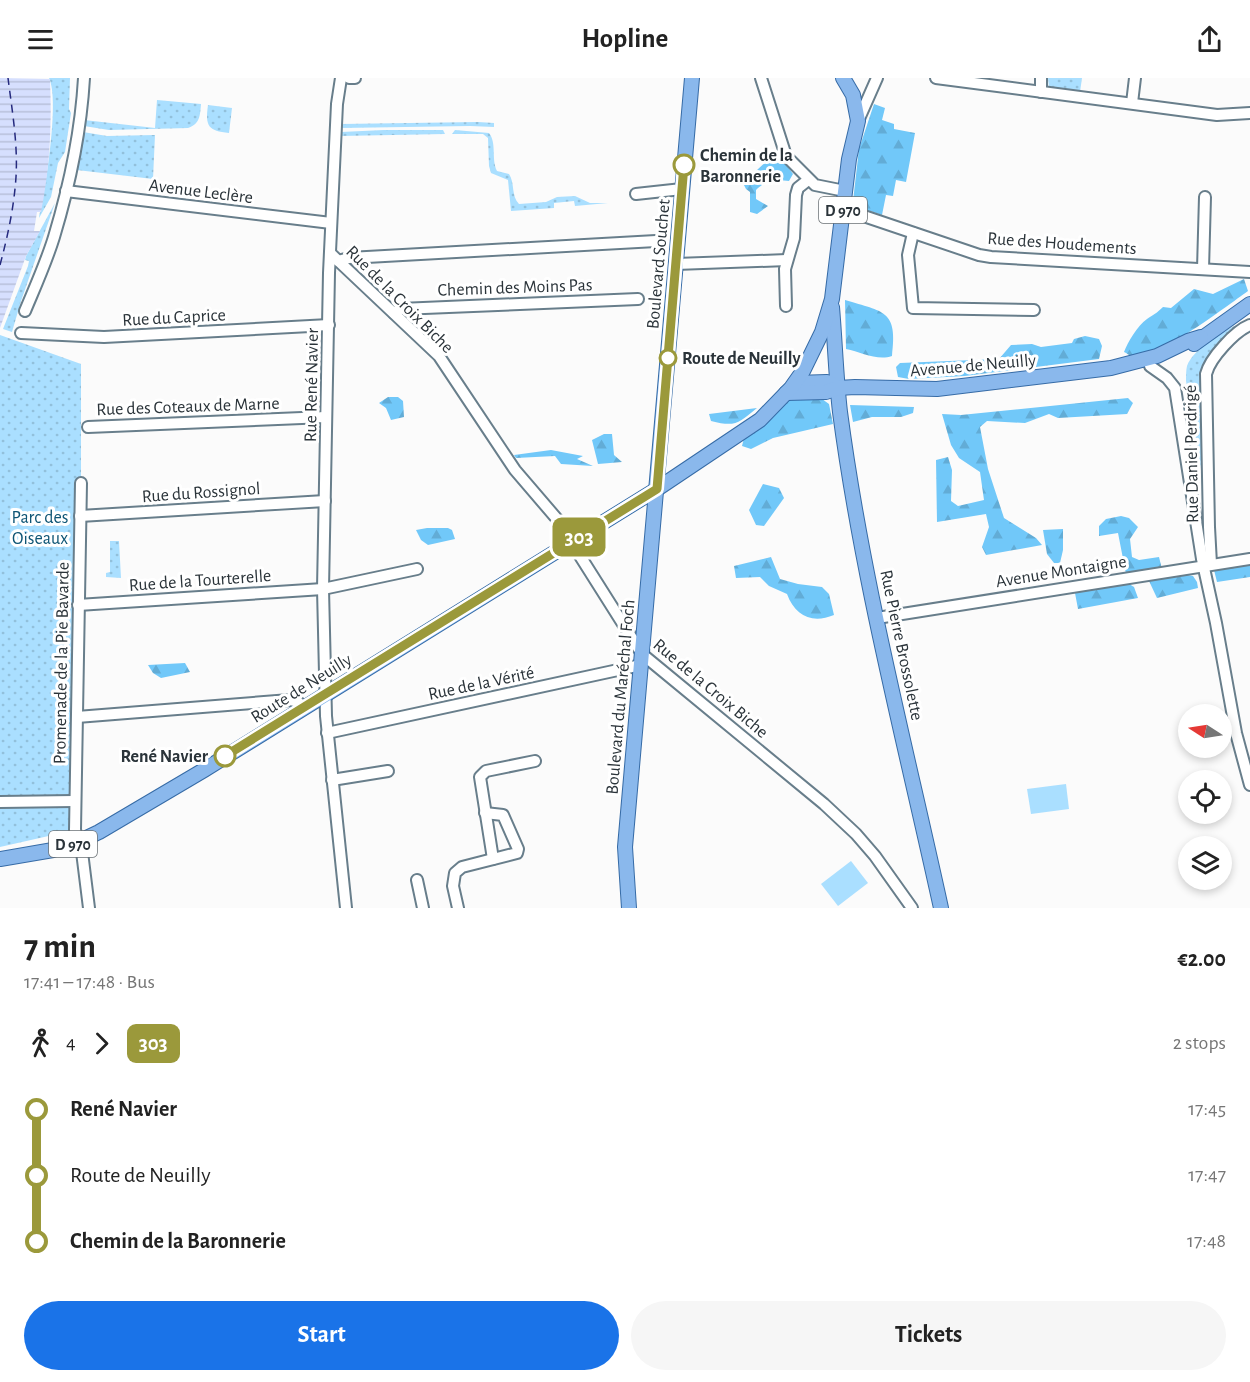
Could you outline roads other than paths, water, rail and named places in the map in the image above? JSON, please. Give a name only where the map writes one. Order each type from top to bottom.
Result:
[{"type":"main road","name":"Boulevard Souchet","points":[[657,489],[692,78]]},
{"type":"main road","name":"D 970","points":[[832,299],[849,159],[858,121],[857,106],[843,78]]},
{"type":"main road","name":"Route de Neuilly","points":[[0,859],[53,850],[80,842],[123,819],[657,489],[760,420],[791,388],[814,351],[832,299]]},
{"type":"main road","name":"Rue Pierre Brossolette","points":[[832,299],[838,388],[855,504],[877,618],[941,908]]},
{"type":"main road","name":"Avenue de Neuilly","points":[[1111,368],[1131,369],[1150,366],[1177,356],[1250,304]]},
{"type":"main road","name":"Avenue de Neuilly","points":[[791,388],[826,382],[838,388],[937,389],[1111,368],[1157,356],[1201,337]]},
{"type":"main road","name":"Boulevard du Maréchal Foch","points":[[629,908],[626,847],[657,489]]},
{"type":"street","points":[[25,311],[47,256],[66,191],[78,128],[84,78]]},
{"type":"street","name":"Rue René Navier","points":[[341,78],[337,94],[331,223],[334,257],[329,325],[323,589],[327,734],[346,908]]},
{"type":"street","points":[[349,78],[355,78]]},
{"type":"street","points":[[761,78],[786,156],[808,180],[820,187],[845,191]]},
{"type":"street","points":[[858,121],[877,78]]},
{"type":"street","points":[[936,78],[970,80],[1041,92],[1217,115],[1250,113]]},
{"type":"street","points":[[1041,78],[1041,92]]},
{"type":"street","points":[[1132,103],[1135,78]]},
{"type":"street","points":[[786,306],[785,269],[794,238],[796,195],[798,188],[808,180]]},
{"type":"street","points":[[636,194],[682,189]]},
{"type":"street","name":"Avenue Leclère","points":[[66,191],[331,223]]},
{"type":"street","points":[[1203,269],[1205,197]]},
{"type":"street","name":"Rue des Houdements","points":[[843,209],[991,257],[1250,272]]},
{"type":"street","points":[[913,233],[908,255],[913,308],[1034,310]]},
{"type":"street","points":[[334,257],[656,241]]},
{"type":"street","name":"Rue de la Croix Biche","points":[[334,257],[439,356],[511,464],[569,533],[571,541],[641,660],[832,811],[875,856],[912,908]]},
{"type":"street","points":[[676,264],[787,260]]},
{"type":"street","name":"Chemin des Moins Pas","points":[[394,313],[400,309],[638,299]]},
{"type":"street","name":"Rue du Caprice","points":[[21,333],[104,337],[329,325]]},
{"type":"street","name":"Rue Daniel Perdrigé","points":[[1250,325],[1238,332],[1210,362],[1206,374],[1208,565],[1236,733],[1250,785]]},
{"type":"street","points":[[1150,366],[1167,378],[1175,388],[1208,565]]},
{"type":"street","name":"Rue des Coteaux de Marne","points":[[88,427],[326,417]]},
{"type":"street","name":"Promenade de la Pie Bavarde","points":[[81,483],[74,801],[75,830],[80,842],[89,908]]},
{"type":"street","name":"Rue du Rossignol","points":[[80,516],[325,501]]},
{"type":"street","name":"Avenue Montaigne","points":[[877,618],[1250,559]]},
{"type":"street","name":"Rue de la Tourterelle","points":[[78,604],[323,589],[417,569]]},
{"type":"street","name":"Rue de la Vérité","points":[[327,734],[641,660]]},
{"type":"street","points":[[76,717],[290,699],[303,707]]},
{"type":"street","points":[[493,859],[480,777],[486,771],[535,761]]},
{"type":"street","points":[[332,780],[388,771]]},
{"type":"street","points":[[0,802],[74,801]]},
{"type":"street","points":[[458,908],[453,886],[454,873],[462,867],[517,853],[518,849],[502,815],[485,813]]},
{"type":"street","points":[[417,880],[423,908]]},
{"type":"place","name":"Chemin de la Baronnerie","points":[[684,165]]},
{"type":"place","name":"Route de Neuilly","points":[[668,358]]},
{"type":"place","name":"René Navier","points":[[225,756]]},
{"type":"park label","name":"Parc des Oiseaux","points":[[40,527]]}]
